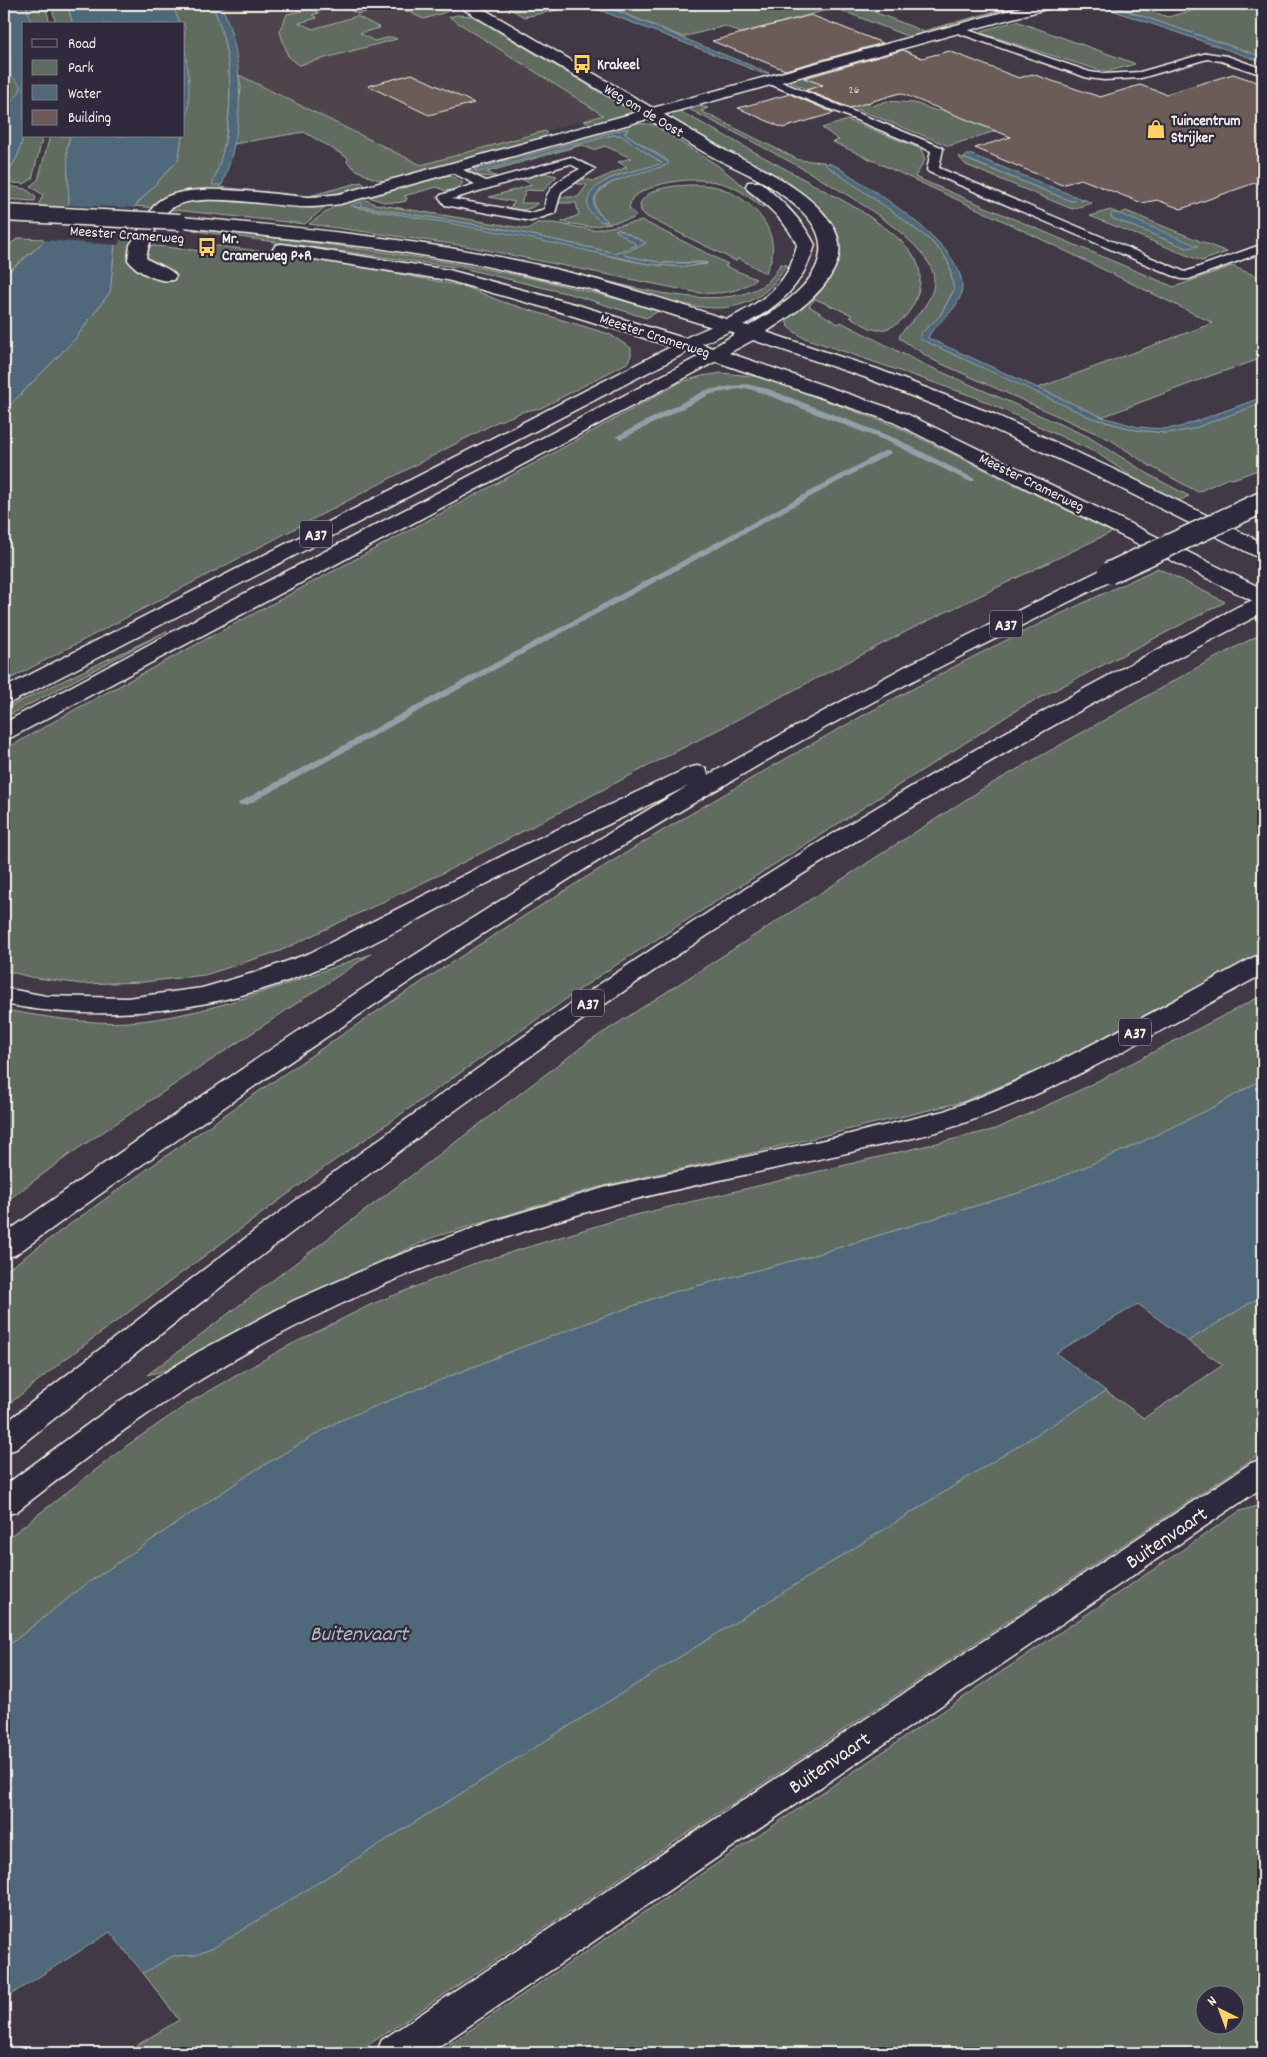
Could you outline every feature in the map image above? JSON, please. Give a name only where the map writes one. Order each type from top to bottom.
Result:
[{"type":"main road","name":"Weg om de Oost","points":[[465,4],[720,155],[753,168],[797,197],[810,208],[827,236],[830,255],[821,277],[796,302],[715,354]]},
{"type":"main road","points":[[167,276],[147,268],[137,260],[136,256],[140,245],[162,207],[172,201],[196,195],[217,194],[322,201],[340,199],[1048,4]]},
{"type":"main road","name":"Weg om de Oost","points":[[686,345],[775,297],[789,283],[800,266],[806,245],[790,218],[733,170],[720,155]]},
{"type":"main road","name":"Meester Cramerweg","points":[[4,213],[177,230],[449,275],[571,309],[715,354],[900,418],[1263,597]]},
{"type":"main road","name":"Meester Cramerweg","points":[[4,226],[177,230],[356,239],[498,263],[574,279],[857,368],[950,404],[1048,448],[1263,552]]},
{"type":"main road","name":"A37","points":[[4,697],[686,345]]},
{"type":"main road","name":"A37","points":[[4,732],[230,610],[309,570],[715,354]]},
{"type":"main road","name":"A37","points":[[4,1248],[256,1070],[445,944],[725,774],[904,677],[1109,573],[1263,502]]},
{"type":"main road","name":"A37","points":[[4,1441],[173,1306],[342,1178],[493,1068],[603,993],[760,890],[893,807],[1043,720],[1214,628],[1263,604]]},
{"type":"main road","name":"A37","points":[[4,996],[46,1004],[127,1006],[204,996],[266,978],[318,959],[529,852],[904,677]]},
{"type":"main road","name":"A37","points":[[4,1503],[99,1430],[207,1361],[323,1298],[434,1253],[524,1221],[606,1198],[720,1171],[815,1152],[962,1115],[1005,1098],[1095,1054],[1263,963]]},
{"type":"main road","name":"Buitenvaart","points":[[396,2053],[1263,1471]]},
{"type":"lane","points":[[956,29],[1088,75],[1104,77],[1141,75],[1207,56],[1223,58],[1263,72]]},
{"type":"lane","points":[[770,80],[937,149],[933,170],[1185,276],[1263,248]]},
{"type":"lane","points":[[451,168],[485,185],[571,160],[589,169],[565,181],[553,194],[549,203],[551,211],[531,217],[450,203],[445,196],[485,185]]},
{"type":"shaded area","points":[[221,4],[427,4],[603,115],[421,165],[239,75],[233,40]]},
{"type":"green space","points":[[26,4],[45,4],[50,22],[30,22]]},
{"type":"green space","points":[[51,4],[67,4],[72,22],[56,22]]},
{"type":"green space","points":[[172,4],[212,4],[222,32],[228,62],[230,91],[228,122],[219,187],[309,196],[361,182],[368,188],[325,199],[234,193],[155,208],[135,206],[178,160],[182,138],[185,138],[185,120],[188,103],[185,22],[179,22]]},
{"type":"green space","points":[[353,4],[451,4],[458,8],[424,19],[393,5],[358,14],[342,6]]},
{"type":"green space","points":[[502,4],[586,4],[524,17]]},
{"type":"green space","points":[[600,4],[854,4],[923,31],[1008,8],[1015,10],[912,38],[835,8],[741,33],[725,26],[683,37]]},
{"type":"green space","points":[[1106,4],[1128,4],[1168,17],[1213,5],[1225,9],[1242,4],[1263,7],[1263,57]]},
{"type":"green space","points":[[312,9],[319,13],[312,15],[317,18],[299,23],[313,29],[357,16],[380,28],[360,33],[374,41],[392,37],[397,39],[299,65],[288,56],[280,32],[287,14]]},
{"type":"green space","points":[[457,15],[472,16],[631,111],[626,117],[594,126],[584,121],[603,115],[449,17]]},
{"type":"green space","points":[[1016,21],[1135,64],[1110,71],[1101,71],[978,32]]},
{"type":"green space","points":[[4,44],[10,56],[10,74],[21,85],[20,93],[8,106],[4,123]]},
{"type":"green space","points":[[873,56],[1033,119],[949,146],[792,83],[790,80],[819,71],[828,72],[832,90],[872,106],[887,101],[915,103],[937,111],[964,102],[838,69],[838,66]]},
{"type":"green space","points":[[239,75],[421,165],[545,131],[547,133],[539,141],[389,182],[383,181],[361,173],[347,162],[348,158],[304,132],[234,144],[241,88]]},
{"type":"green space","points":[[695,105],[708,108],[701,111],[799,160],[824,162],[930,240],[944,255],[949,264],[954,290],[940,316],[919,336],[1092,418],[1136,430],[1165,433],[1189,430],[1263,403],[1263,468],[1233,479],[1228,478],[1198,492],[1150,466],[1111,440],[933,360],[899,338],[901,333],[923,309],[931,295],[934,279],[925,257],[901,233],[827,182],[685,107]]},
{"type":"green space","points":[[678,110],[860,210],[900,240],[917,262],[920,272],[920,283],[913,305],[898,323],[889,328],[871,329],[850,317],[852,315],[815,299],[809,306],[838,324],[841,322],[921,363],[1087,436],[1155,478],[1189,496],[1178,501],[1141,483],[1097,453],[975,397],[802,337],[788,327],[786,319],[835,244],[784,183],[671,118]]},
{"type":"green space","points":[[848,120],[921,149],[925,160],[915,177],[1174,287],[1232,266],[1263,279],[1263,358],[1102,417],[1038,388],[1213,323],[1014,226],[833,142],[839,140],[822,128]]},
{"type":"green space","points":[[630,122],[654,125],[717,165],[769,206],[762,207],[728,185],[700,180],[685,180],[656,186],[632,198],[629,208],[636,216],[632,219],[590,227],[561,222],[579,215],[576,203],[559,203],[560,197],[578,197],[587,185],[572,183],[578,178],[594,181],[627,167],[618,162],[631,158],[605,146],[593,150],[582,145],[487,172],[497,177],[479,176],[465,169]],"holes":[[[628,130],[624,133],[668,161],[665,166],[626,177],[612,183],[601,191],[595,199],[597,210],[608,221],[605,222],[600,221],[587,204],[592,193],[599,185],[619,175],[662,163],[620,135],[612,135],[475,171]]]},
{"type":"green space","points":[[23,138],[42,138],[32,179],[24,184],[4,182],[4,175],[8,173],[18,155]]},
{"type":"green space","points":[[49,138],[70,138],[67,148],[69,203],[65,210],[37,208],[43,195],[30,186],[38,180]]},
{"type":"green space","points":[[958,156],[1071,201],[1083,199],[1092,203],[1072,209],[966,165]]},
{"type":"green space","points":[[442,173],[463,183],[458,188],[446,191],[437,187],[404,196],[407,198],[406,201],[396,203],[377,200],[367,196]]},
{"type":"green space","points":[[544,173],[557,176],[543,191],[526,190],[521,203],[538,203],[531,208],[520,210],[508,209],[515,202],[489,197],[532,185],[522,179]]},
{"type":"green space","points":[[4,185],[25,189],[36,196],[35,201],[4,199]]},
{"type":"green space","points":[[689,185],[711,186],[723,189],[747,203],[757,212],[765,223],[772,247],[771,260],[765,273],[738,258],[736,261],[647,217],[641,211],[640,204],[649,194],[661,188]]},
{"type":"green space","points":[[193,198],[331,202],[305,224],[165,209]]},
{"type":"green space","points":[[362,198],[375,204],[528,229],[537,223],[554,223],[593,230],[643,221],[728,264],[725,266],[756,279],[729,292],[699,293],[466,246],[309,224],[343,200]],"holes":[[[363,203],[360,206],[508,230],[615,253],[637,245],[618,229],[646,243],[623,253],[626,256],[663,263],[705,262],[707,264],[688,266],[649,264],[529,237],[354,207]]]},
{"type":"green space","points":[[1110,210],[1120,214],[1126,211],[1227,252],[1201,261],[1090,216]],"holes":[[[1120,214],[1187,248],[1111,216]]]},
{"type":"green space","points":[[193,230],[371,250],[487,269],[602,295],[659,311],[646,318],[574,295],[462,268]]},
{"type":"green space","points":[[118,236],[137,238],[145,260],[146,245],[202,251],[210,245],[323,259],[466,287],[503,302],[609,334],[631,348],[631,356],[627,363],[541,408],[525,411],[497,422],[4,682],[4,411],[75,339],[110,292],[115,243]]},
{"type":"green space","points":[[19,238],[47,239],[4,275],[4,248]]},
{"type":"green space","points":[[780,264],[787,265],[773,284],[758,297],[724,308],[686,305],[571,274],[653,291],[716,298],[743,294],[766,283]]},
{"type":"green space","points":[[722,373],[761,377],[895,426],[1112,532],[915,627],[441,874],[280,951],[205,975],[144,982],[82,984],[30,977],[4,970],[4,750],[76,709],[546,457],[681,382]]},
{"type":"green space","points":[[1158,568],[1225,602],[1020,708],[602,974],[311,1177],[64,1360],[4,1408],[4,1272],[233,1109],[348,1030],[584,878],[826,736],[950,669],[1053,617]]},
{"type":"green space","points":[[167,631],[4,718],[4,709]]},
{"type":"green space","points":[[1263,633],[1263,952],[1055,1063],[962,1102],[752,1153],[599,1187],[434,1237],[296,1300],[174,1368],[147,1375],[587,1043],[984,788],[1207,662]]},
{"type":"green space","points":[[371,954],[73,1152],[4,1203],[4,1010],[72,1020],[106,1022],[140,1021],[170,1017],[229,1003]]},
{"type":"green space","points":[[1263,995],[1263,1079],[1212,1108],[1129,1148],[1038,1187],[811,1256],[663,1295],[520,1348],[339,1421],[254,1471],[85,1585],[4,1649],[4,1541],[129,1444],[192,1401],[286,1347],[372,1304],[473,1264],[619,1219],[996,1129],[1080,1090]]},
{"type":"green space","points":[[1263,1295],[1263,1452],[356,2053],[124,2053],[179,2020],[143,1973],[173,1956],[196,1955],[213,1948],[1106,1391],[1144,1418],[1223,1365],[1188,1341]]},
{"type":"green space","points":[[1263,1504],[1263,2053],[436,2053],[1240,1511]]},
{"type":"water","points":[[4,4],[26,4],[30,22],[22,22],[23,138],[18,155],[8,173],[4,175],[3,132],[5,116],[7,108],[19,93],[21,86],[10,74],[10,56],[4,44]]},
{"type":"water","points":[[67,4],[172,4],[179,22],[72,22]]},
{"type":"water","points":[[212,4],[221,4],[229,26],[235,48],[240,94],[235,140],[230,163],[222,185],[212,185],[220,163],[229,118],[229,71],[226,49]]},
{"type":"water","points":[[584,4],[600,4],[769,73],[762,73]]},
{"type":"water","points":[[1094,4],[1106,4],[1263,57],[1263,62]]},
{"type":"water","points":[[185,50],[189,88],[185,128]]},
{"type":"water","points":[[629,129],[624,133],[669,163],[611,183],[600,190],[594,198],[595,209],[607,222],[600,221],[588,210],[588,199],[594,189],[603,182],[628,172],[662,163],[620,135],[612,135],[478,172],[474,170]]},
{"type":"water","points":[[70,138],[182,138],[178,160],[135,206],[115,243],[110,292],[75,339],[4,411],[4,275],[49,235],[63,215],[69,202],[67,148]]},
{"type":"water","points":[[967,155],[972,155],[1084,200],[1071,201],[964,158]]},
{"type":"water","points":[[828,163],[838,167],[893,204],[914,220],[949,254],[959,272],[962,289],[960,297],[952,311],[935,327],[928,338],[1102,417],[1138,427],[1163,429],[1180,427],[1263,397],[1263,403],[1189,430],[1165,433],[1136,430],[1092,418],[920,339],[921,333],[940,316],[954,290],[949,264],[944,255],[930,240],[824,164]]},
{"type":"water","points":[[363,203],[360,206],[508,230],[615,253],[637,245],[615,230],[618,229],[646,243],[623,253],[626,256],[663,263],[708,263],[685,267],[649,264],[505,233],[351,206]]},
{"type":"water","points":[[1111,214],[1120,214],[1198,246],[1187,248],[1112,218]]},
{"type":"water","name":"Buitenvaart","points":[[1263,1079],[1263,1295],[1188,1341],[1138,1304],[1056,1353],[1106,1391],[213,1948],[196,1955],[173,1956],[143,1973],[110,1932],[4,1999],[4,1649],[85,1585],[254,1471],[339,1421],[520,1348],[663,1295],[811,1256],[1038,1187],[1129,1148],[1212,1108]]},
{"type":"pier","points":[[65,205],[137,208],[118,245],[43,240]]},
{"type":"building","points":[[811,15],[883,43],[785,70],[712,41]]},
{"type":"building","points":[[903,50],[922,58],[949,51],[1019,78],[1032,74],[1100,97],[1140,85],[1166,94],[1233,74],[1263,84],[1263,180],[1181,209],[1157,200],[1142,203],[1081,179],[1062,185],[975,148],[1011,137],[900,93],[850,108],[806,90],[823,85],[804,78]]},
{"type":"building","points":[[412,74],[474,103],[429,115],[368,86]]},
{"type":"building","points":[[790,94],[834,113],[783,128],[738,108]]},
{"type":"waterway","points":[[619,437],[709,392],[746,386],[765,391],[894,441],[971,479]]},
{"type":"waterway","points":[[243,803],[887,453]]},
{"type":"place","name":"Krakeel","points":[[582,64]]},
{"type":"place","name":"Tuincentrum Strijker","points":[[1156,129]]},
{"type":"place","name":"Mr. Cramerweg P+R","points":[[207,247]]}]
